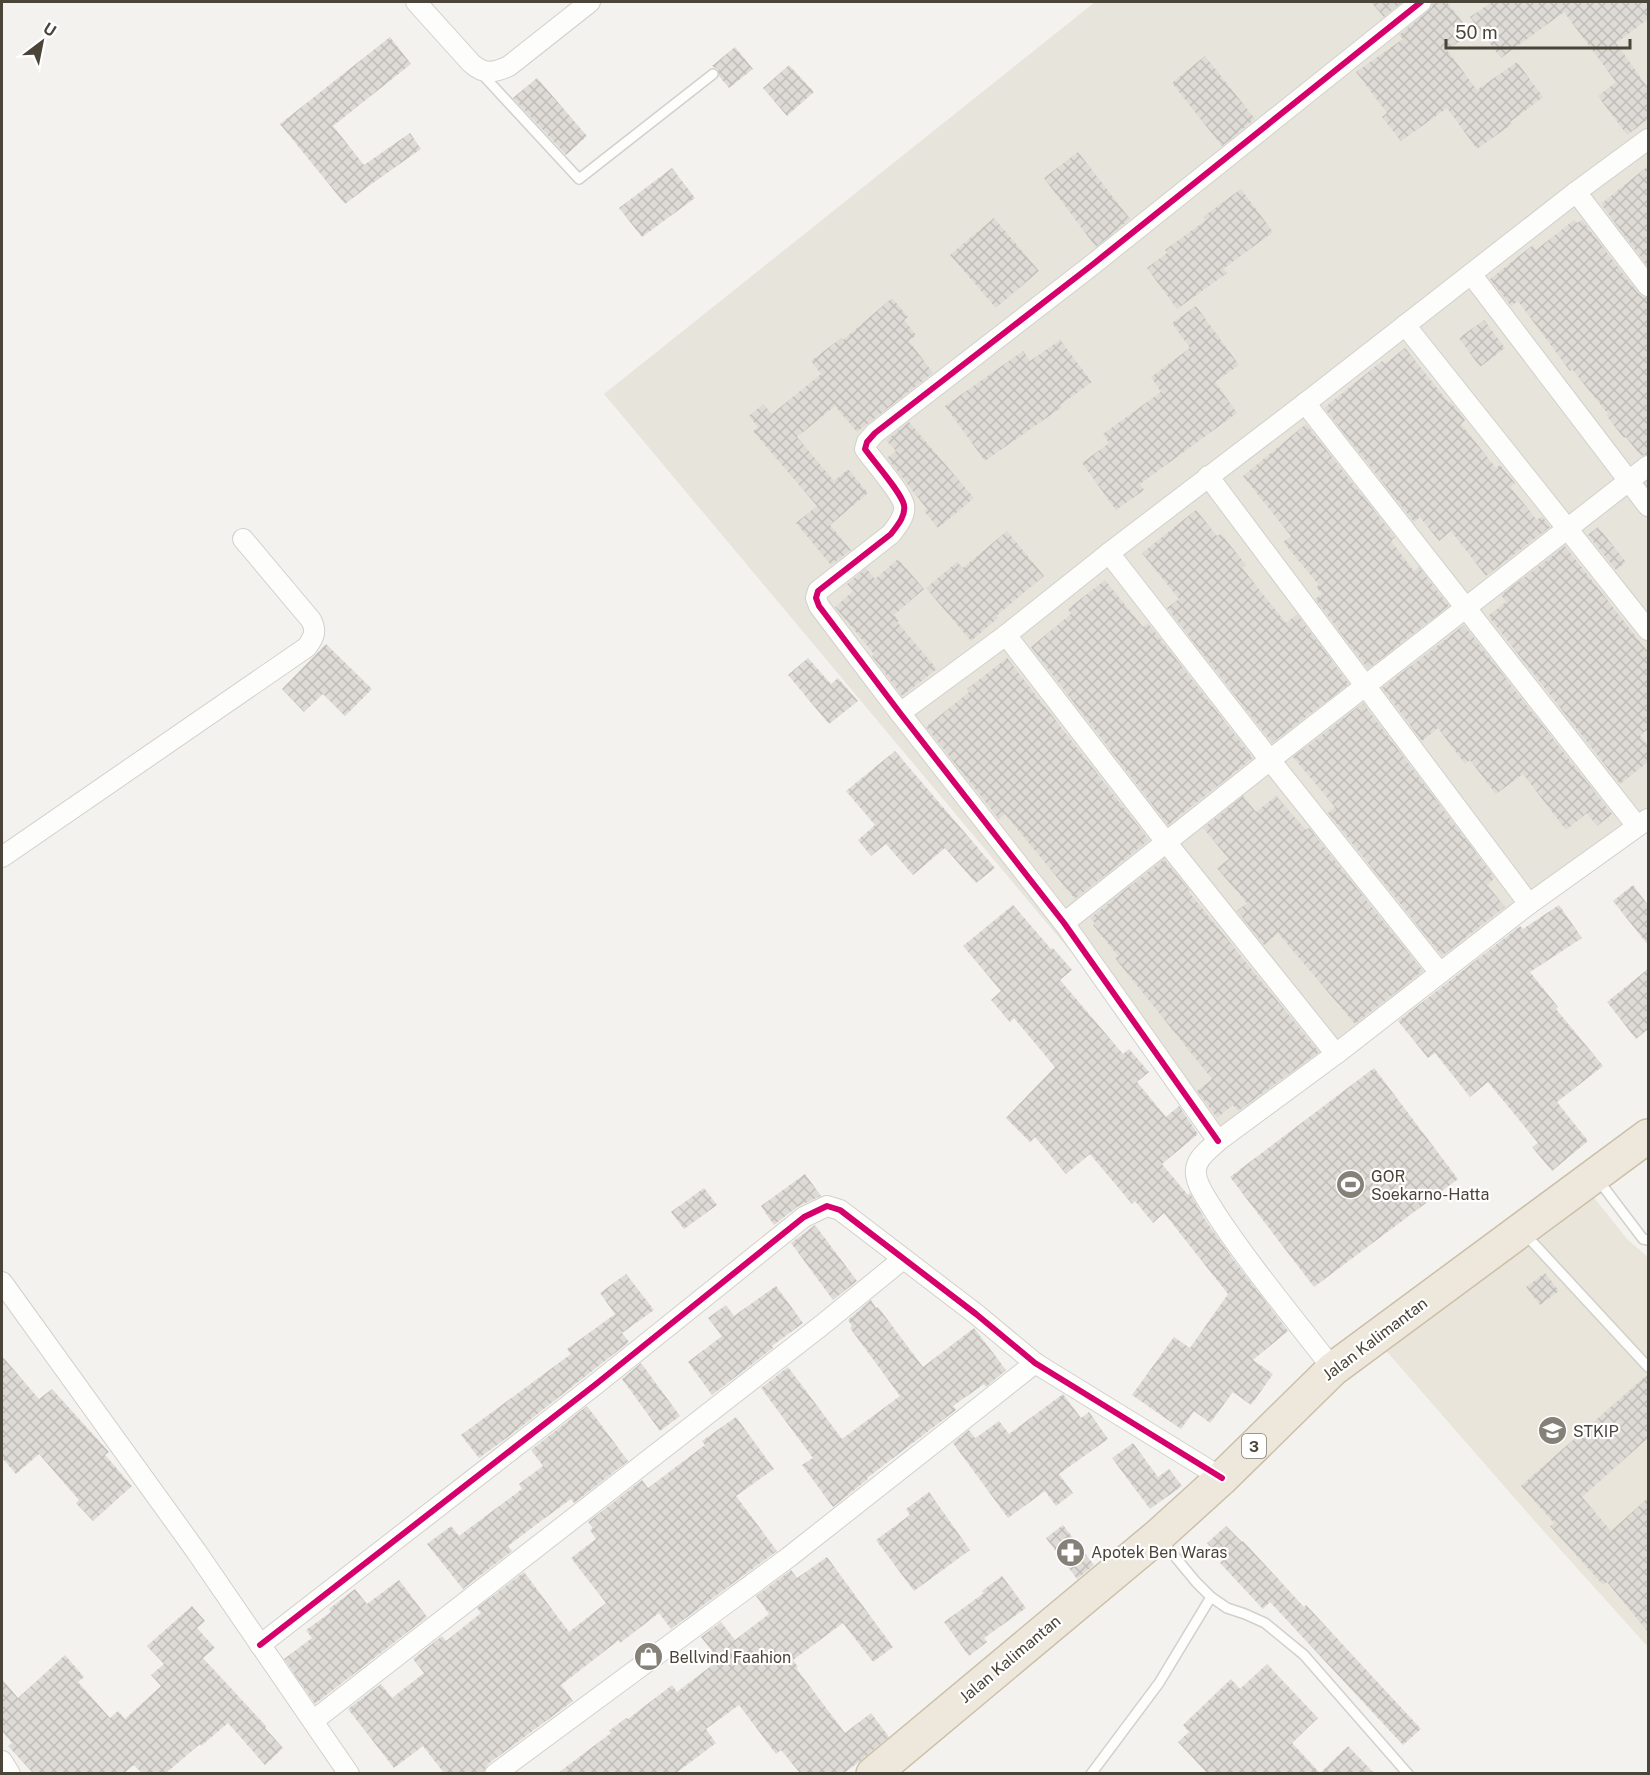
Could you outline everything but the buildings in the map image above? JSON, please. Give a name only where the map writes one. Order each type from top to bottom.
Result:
[{"type":"highway","name":"Jalan Kalimantan","points":[[873,1773],[1158,1536],[1222,1478],[1333,1369],[1648,1136]]},
{"type":"street","points":[[416,2],[478,69],[485,72],[493,72],[508,66],[590,2]]},
{"type":"street","points":[[1218,1142],[1064,923],[900,713],[819,606],[816,598],[822,586],[891,534],[900,524],[904,504],[865,449],[867,442],[875,433],[1092,265],[1421,2]]},
{"type":"street","points":[[900,713],[1006,635],[1208,476],[1648,139]]},
{"type":"street","points":[[1576,192],[1648,286]]},
{"type":"street","points":[[1471,274],[1648,506]]},
{"type":"street","points":[[1406,325],[1648,630]]},
{"type":"street","points":[[1305,403],[1466,608],[1643,823],[1529,904],[1336,1054],[1218,1142],[1203,1155],[1197,1164],[1196,1174],[1202,1191],[1227,1230],[1333,1369]]},
{"type":"street","points":[[1064,923],[1648,466]]},
{"type":"street","points":[[1208,476],[1529,904]]},
{"type":"street","points":[[2,857],[307,647],[314,636],[315,627],[311,620],[243,540]]},
{"type":"street","points":[[1109,553],[1440,973]]},
{"type":"street","points":[[1006,635],[1166,842],[1336,1054]]},
{"type":"street","points":[[260,1645],[596,1384],[804,1217],[826,1206],[840,1210],[1035,1363],[1222,1478]]},
{"type":"street","points":[[313,1721],[822,1325],[903,1259]]},
{"type":"street","points":[[2,1282],[196,1551],[349,1773]]},
{"type":"street","points":[[495,1773],[789,1557],[1035,1363]]},
{"type":"street","points":[[2,1761],[10,1773]]},
{"type":"lane","points":[[478,69],[579,179],[713,74]]},
{"type":"lane","points":[[1595,1176],[1643,1239],[1648,1240]]},
{"type":"lane","points":[[1522,1230],[1648,1367]]},
{"type":"lane","points":[[1158,1536],[1211,1597],[1227,1608],[1265,1623],[1304,1655],[1408,1773]]},
{"type":"lane","points":[[1091,1773],[1159,1683],[1211,1597]]},
{"type":"shaded area","points":[[1095,2],[1644,2],[1648,7],[1648,815],[1231,1143],[604,394]]},
{"type":"shaded area","name":"STKIP","points":[[1588,1190],[1627,1239],[1648,1257],[1648,1647],[1381,1345]]},
{"type":"cycle path","points":[[1218,1141],[1064,923],[900,713],[819,606],[816,598],[818,591],[891,534],[902,517],[904,509],[902,499],[865,449],[867,442],[875,433],[1092,265],[1421,2]]},
{"type":"cycle path","points":[[260,1645],[596,1384],[804,1217],[827,1206],[840,1210],[976,1314],[1035,1363],[1222,1478]]},
{"type":"place","name":"GOR Soekarno-Hatta","points":[[1350,1185]]},
{"type":"place","name":"STKIP","points":[[1552,1431]]},
{"type":"place","name":"Apotek Ben Waras","points":[[1070,1552]]},
{"type":"place","name":"Bellvind Faahion","points":[[648,1657]]}]
